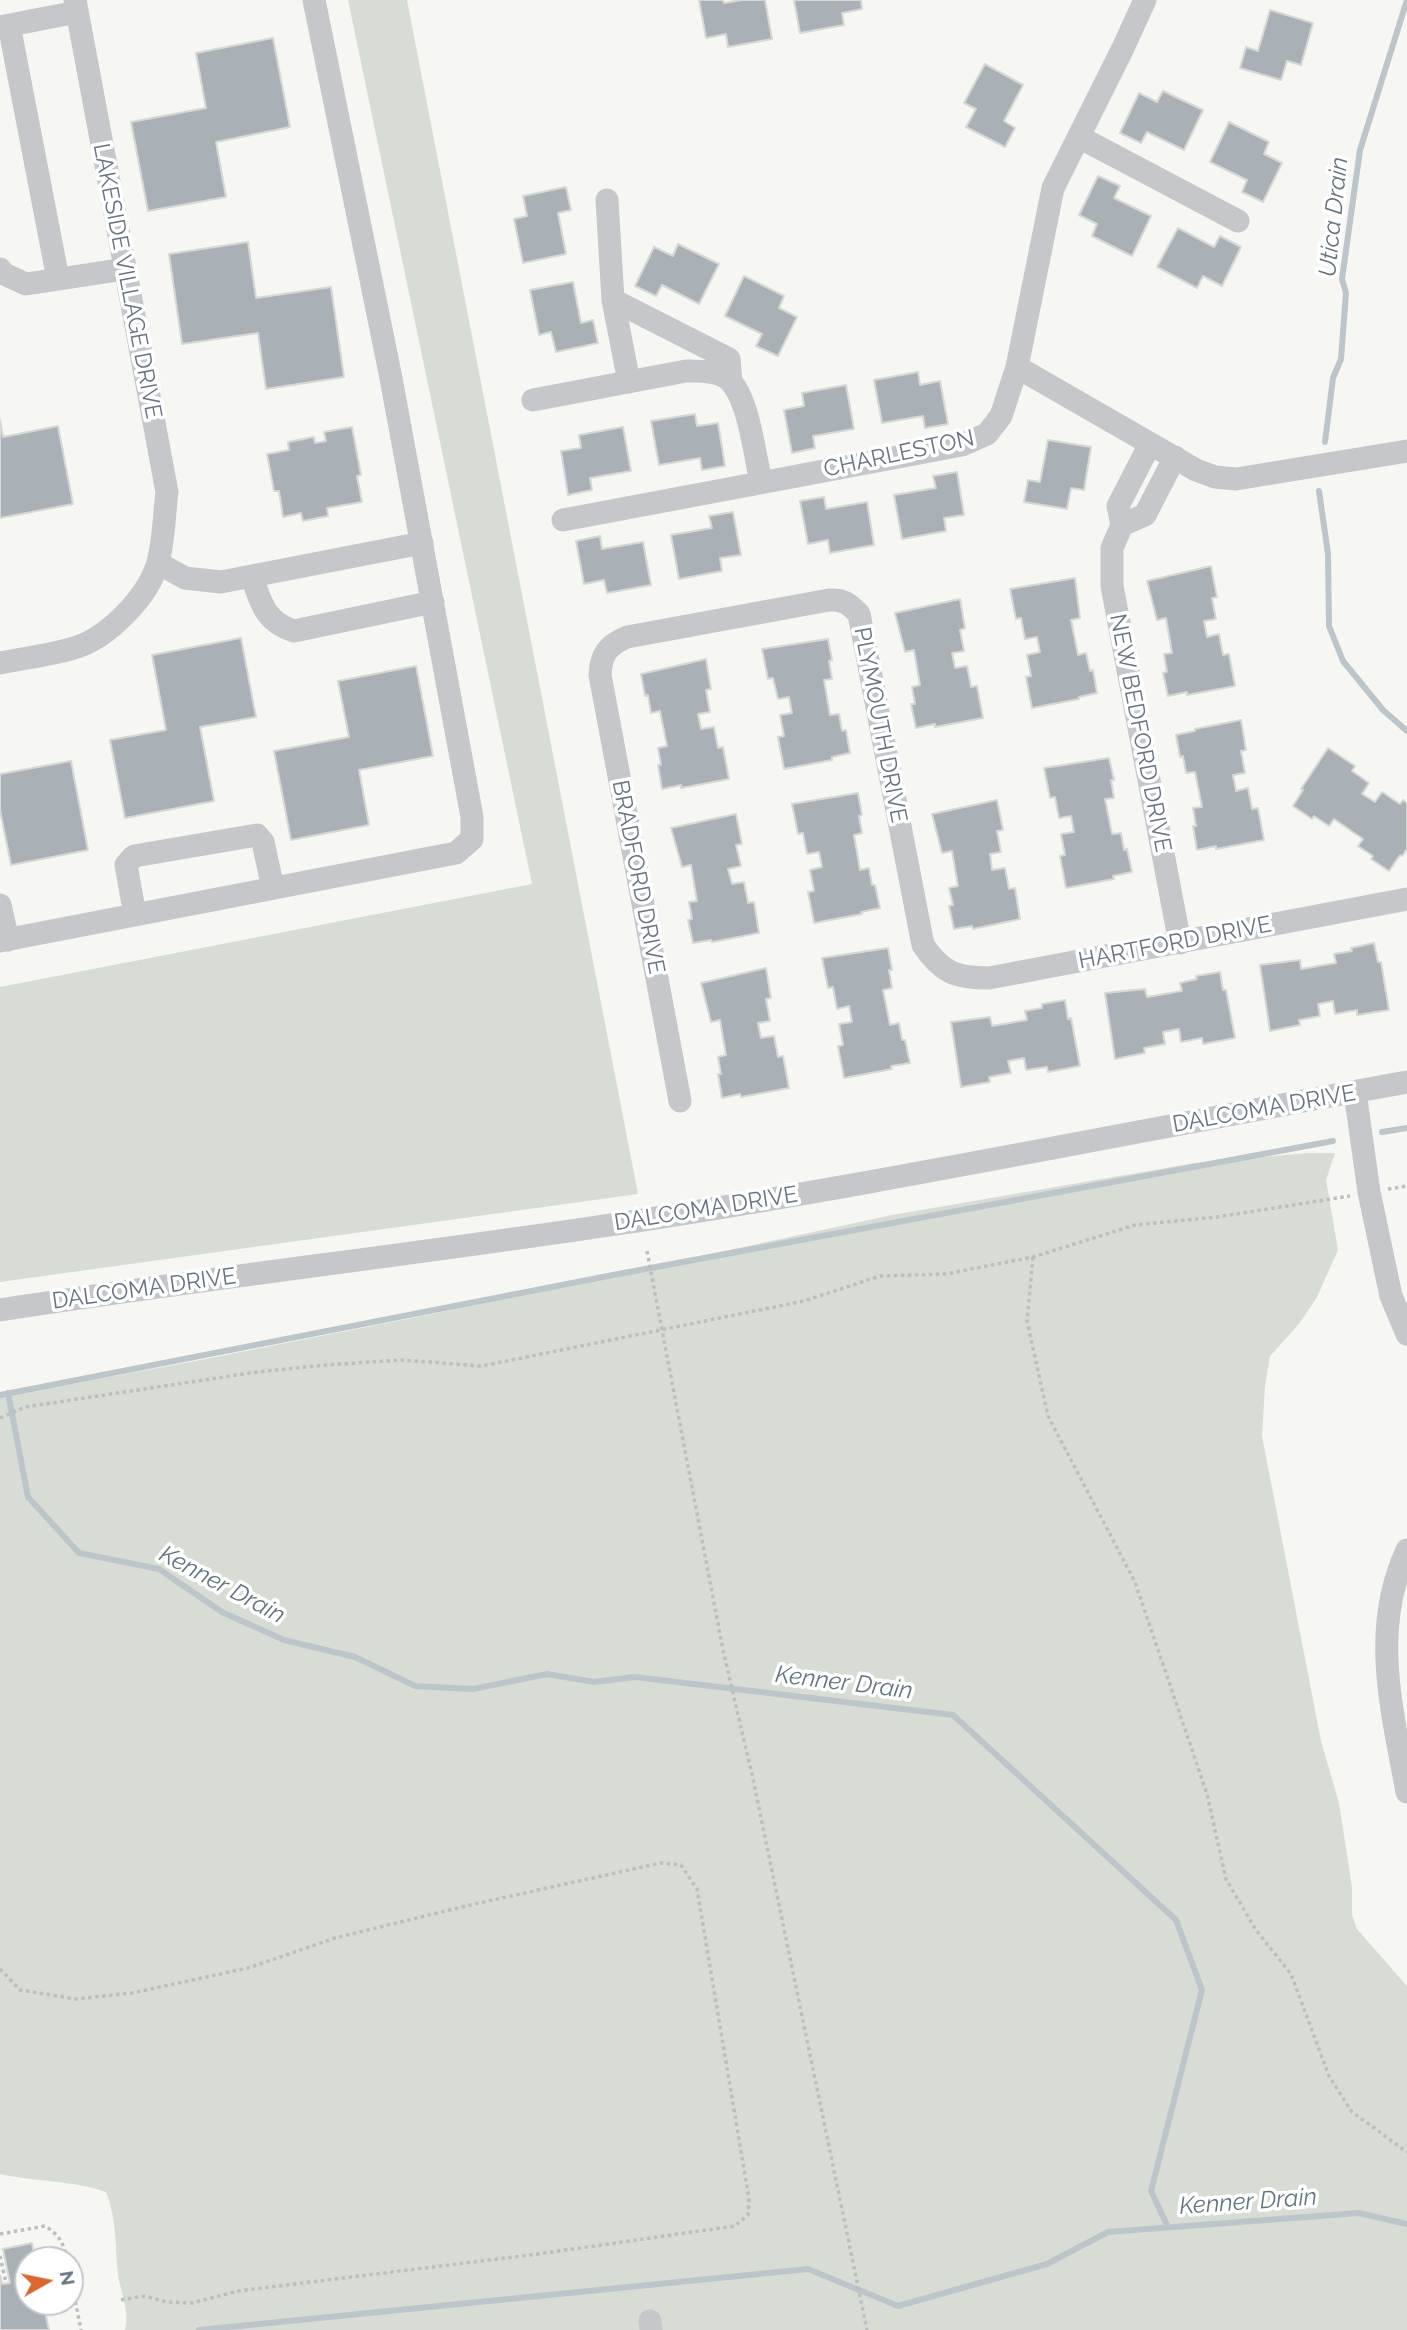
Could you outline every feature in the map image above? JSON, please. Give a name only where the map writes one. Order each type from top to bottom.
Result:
[{"type":"street","points":[[0,905],[4,940],[456,853],[472,839],[472,817],[388,359],[314,0]]},
{"type":"street","name":"CHARLESTON","points":[[563,520],[962,445],[987,434],[1001,416],[1017,367],[1053,188],[1145,0]]},
{"type":"street","points":[[58,279],[4,26],[76,3]]},
{"type":"street","name":"LAKESIDE VILLAGE DRIVE","points":[[0,663],[76,648],[108,629],[130,610],[146,588],[158,563],[166,492],[76,3]]},
{"type":"street","points":[[1079,137],[1238,221]]},
{"type":"street","points":[[607,200],[613,300],[629,382]]},
{"type":"street","points":[[0,269],[4,274],[26,284],[125,269]]},
{"type":"street","points":[[613,300],[729,359],[731,381],[744,405],[761,482]]},
{"type":"street","points":[[1017,367],[1196,470],[1227,480],[1407,451]]},
{"type":"street","points":[[533,400],[686,371],[709,371],[731,381]]},
{"type":"street","name":"NEW BEDFORD DRIVE","points":[[1150,444],[1118,506],[1122,526],[1112,548],[1112,586],[1180,943]]},
{"type":"street","points":[[1122,526],[1144,515],[1175,457]]},
{"type":"street","points":[[158,563],[185,578],[221,582],[422,543]]},
{"type":"street","points":[[252,577],[262,606],[269,616],[278,626],[294,631],[433,602]]},
{"type":"street","name":"PLYMOUTH DRIVE","points":[[604,653],[609,646],[628,637],[829,600],[848,602],[859,614],[923,945],[944,969]]},
{"type":"street","name":"BRADFORD DRIVE","points":[[604,653],[600,675],[680,1101]]},
{"type":"street","points":[[135,915],[126,865],[134,856],[257,835],[263,842],[273,888]]},
{"type":"street","name":"HARTFORD DRIVE","points":[[944,969],[955,975],[989,978],[1407,899]]},
{"type":"street","name":"DALCOMA DRIVE","points":[[0,1310],[167,1284],[605,1226],[893,1177],[1407,1082]]},
{"type":"street","points":[[1355,1092],[1369,1192],[1391,1296],[1407,1334]]},
{"type":"street","points":[[1407,1550],[1396,1574],[1388,1616],[1386,1672],[1399,1702],[1407,1791]]},
{"type":"path","points":[[0,1418],[25,1407],[257,1372],[400,1360],[482,1366],[804,1301],[880,1276],[946,1274],[1033,1257],[1135,1225],[1217,1217],[1407,1186]]},
{"type":"path","points":[[647,1251],[723,1650],[867,2330]]},
{"type":"path","points":[[1033,1257],[1027,1321],[1048,1416],[1135,1582],[1207,1794],[1226,1879],[1256,1930],[1291,1974],[1329,2076],[1352,2112],[1407,2152]]},
{"type":"path","points":[[0,1969],[20,1990],[76,1999],[90,1998],[132,1993],[248,1968],[335,1938],[661,1863],[681,1865],[697,1889],[749,2199],[748,2215],[735,2226],[538,2254],[239,2291],[192,2303],[167,2302],[145,2296],[120,2300]]},
{"type":"path","points":[[0,2234],[45,2226],[58,2234],[65,2246]]},
{"type":"path","points":[[0,2256],[6,2283]]},
{"type":"shaded area","points":[[348,0],[407,0],[638,1194],[0,1282],[0,987],[532,884]]},
{"type":"shaded area","points":[[1335,1153],[1326,1180],[1338,1250],[1317,1297],[1299,1324],[1270,1356],[1262,1436],[1321,1741],[1339,1803],[1352,1887],[1352,1915],[1357,1929],[1407,1986],[1407,2330],[125,2330],[126,2310],[118,2275],[114,2223],[106,2192],[80,2185],[0,2174],[0,1397],[432,1314],[892,1215],[1195,1163]]},
{"type":"building","points":[[699,0],[723,0],[724,3],[765,0],[772,39],[728,47],[726,34],[706,38]]},
{"type":"building","points":[[794,0],[861,0],[862,9],[842,13],[844,25],[800,33]]},
{"type":"building","points":[[1270,10],[1313,23],[1301,65],[1287,61],[1281,80],[1240,68],[1246,47],[1258,51]]},
{"type":"building","points":[[273,38],[290,127],[216,142],[226,197],[148,211],[131,122],[206,108],[196,53]]},
{"type":"building","points":[[985,64],[1023,85],[1004,121],[1015,128],[1005,147],[966,127],[976,109],[964,103]]},
{"type":"building","points":[[1163,91],[1203,110],[1184,150],[1147,132],[1141,143],[1120,133],[1139,93],[1157,102]]},
{"type":"building","points":[[1229,122],[1269,142],[1264,154],[1282,163],[1263,202],[1242,192],[1247,180],[1210,162]]},
{"type":"building","points":[[1098,176],[1120,186],[1114,198],[1151,216],[1132,256],[1092,236],[1097,224],[1079,215]]},
{"type":"building","points":[[566,187],[571,210],[558,213],[566,254],[523,263],[514,219],[527,216],[523,196]]},
{"type":"building","points":[[1178,228],[1214,247],[1220,236],[1241,247],[1222,286],[1203,276],[1197,288],[1157,267]]},
{"type":"building","points":[[248,242],[256,298],[331,287],[344,377],[266,389],[258,333],[182,344],[169,254]]},
{"type":"building","points":[[678,244],[719,264],[699,304],[662,285],[656,296],[635,286],[654,247],[673,256]]},
{"type":"building","points":[[744,276],[784,296],[779,308],[797,317],[778,356],[756,346],[762,334],[725,316]]},
{"type":"building","points":[[573,282],[581,323],[593,320],[598,343],[556,352],[551,332],[539,335],[530,290]]},
{"type":"building","points":[[918,372],[920,385],[940,381],[948,424],[925,428],[923,416],[882,423],[874,380]]},
{"type":"building","points":[[846,385],[854,429],[813,436],[815,448],[792,453],[784,410],[804,406],[802,393]]},
{"type":"building","points":[[695,414],[697,426],[718,423],[725,466],[702,470],[700,458],[659,465],[651,421]]},
{"type":"building","points":[[0,420],[3,437],[58,426],[73,504],[0,518]]},
{"type":"building","points":[[352,427],[361,475],[357,476],[362,502],[327,508],[328,516],[303,521],[301,513],[283,517],[279,491],[274,491],[267,454],[289,450],[288,442],[314,437],[315,443],[326,441],[324,432]]},
{"type":"building","points":[[623,427],[631,471],[590,478],[592,490],[568,495],[561,451],[581,448],[579,435]]},
{"type":"building","points":[[1048,440],[1091,447],[1084,490],[1071,488],[1067,509],[1024,502],[1028,480],[1040,482]]},
{"type":"building","points":[[957,472],[964,515],[944,518],[946,531],[902,539],[894,495],[936,488],[933,476]]},
{"type":"building","points":[[824,497],[826,509],[867,502],[874,545],[830,553],[828,540],[808,544],[800,501]]},
{"type":"building","points":[[733,512],[741,555],[720,558],[722,571],[679,579],[671,535],[712,528],[709,516]]},
{"type":"building","points":[[600,536],[602,549],[643,542],[651,585],[607,593],[604,580],[584,584],[576,541]]},
{"type":"building","points":[[1211,566],[1217,597],[1212,598],[1216,619],[1204,621],[1207,637],[1219,634],[1223,655],[1229,654],[1235,686],[1168,696],[1163,673],[1167,672],[1164,654],[1172,653],[1166,618],[1157,620],[1147,581]]},
{"type":"building","points":[[1075,578],[1080,618],[1071,620],[1078,655],[1086,653],[1090,671],[1093,670],[1097,693],[1032,708],[1026,677],[1031,676],[1027,655],[1040,652],[1037,637],[1025,639],[1021,618],[1016,619],[1010,589]]},
{"type":"building","points":[[960,599],[965,628],[960,630],[964,651],[952,653],[955,668],[967,666],[971,687],[977,686],[983,718],[916,728],[911,704],[915,704],[912,687],[920,685],[914,650],[905,652],[895,613]]},
{"type":"building","points":[[241,638],[256,717],[200,727],[214,801],[125,818],[110,740],[166,730],[152,655]]},
{"type":"building","points":[[828,639],[832,679],[824,680],[830,715],[839,714],[842,731],[846,730],[850,753],[832,757],[832,760],[784,769],[778,737],[784,736],[780,715],[792,713],[789,697],[778,699],[773,678],[768,679],[762,649]]},
{"type":"building","points":[[706,659],[711,689],[706,690],[710,712],[698,714],[701,729],[714,727],[718,748],[723,747],[729,779],[662,789],[658,748],[667,746],[660,711],[651,713],[641,674]]},
{"type":"building","points":[[416,666],[433,756],[359,770],[369,825],[291,840],[274,751],[349,737],[338,681]]},
{"type":"building","points":[[1241,720],[1246,750],[1241,751],[1245,773],[1233,775],[1236,791],[1248,788],[1252,809],[1258,808],[1264,840],[1197,850],[1193,808],[1202,807],[1195,772],[1186,773],[1176,735]]},
{"type":"building","points":[[1328,748],[1355,766],[1352,771],[1369,783],[1362,794],[1375,802],[1382,792],[1400,804],[1403,800],[1407,803],[1407,849],[1389,871],[1358,846],[1363,839],[1334,819],[1329,826],[1314,816],[1312,819],[1293,806]]},
{"type":"building","points":[[1109,758],[1114,780],[1111,780],[1114,798],[1105,799],[1112,834],[1121,833],[1132,872],[1113,876],[1114,879],[1066,888],[1060,856],[1065,855],[1061,834],[1074,832],[1071,816],[1059,818],[1055,797],[1050,798],[1044,768]]},
{"type":"building","points":[[71,761],[88,850],[11,865],[0,810],[0,774]]},
{"type":"building","points":[[858,793],[862,833],[854,835],[860,870],[869,868],[880,908],[814,923],[808,892],[814,891],[810,870],[822,867],[819,852],[807,854],[803,833],[798,834],[792,804]]},
{"type":"building","points":[[997,800],[1003,830],[997,831],[1001,852],[990,854],[992,870],[1005,868],[1009,889],[1015,888],[1020,919],[973,929],[972,926],[954,929],[949,906],[953,905],[949,888],[958,886],[952,851],[942,853],[932,814]]},
{"type":"building","points":[[736,814],[742,844],[736,845],[741,866],[728,869],[732,884],[744,882],[748,903],[754,902],[759,933],[693,943],[688,920],[692,919],[689,902],[697,901],[691,865],[682,867],[671,828]]},
{"type":"building","points":[[1374,943],[1378,962],[1381,962],[1389,1010],[1357,1015],[1357,1010],[1335,1014],[1333,1001],[1318,1004],[1320,1016],[1299,1020],[1300,1025],[1270,1031],[1260,965],[1300,960],[1301,969],[1336,963],[1334,954]]},
{"type":"building","points":[[888,948],[892,988],[883,990],[890,1025],[899,1023],[910,1063],[844,1078],[838,1046],[843,1045],[839,1024],[852,1022],[849,1006],[837,1009],[833,987],[828,988],[822,958]]},
{"type":"building","points":[[766,968],[771,998],[766,999],[770,1021],[758,1023],[761,1038],[774,1036],[778,1057],[783,1056],[789,1088],[722,1098],[718,1057],[726,1055],[720,1020],[711,1022],[701,983]]},
{"type":"building","points":[[1220,972],[1235,1038],[1203,1044],[1202,1038],[1181,1042],[1179,1029],[1163,1032],[1165,1044],[1144,1048],[1145,1053],[1115,1059],[1105,993],[1145,989],[1147,997],[1182,991],[1180,983],[1197,979],[1196,976]]},
{"type":"building","points":[[1065,1000],[1080,1066],[1048,1072],[1047,1067],[1026,1070],[1024,1058],[1008,1061],[1011,1073],[989,1077],[990,1082],[961,1087],[951,1022],[990,1017],[992,1026],[1027,1020],[1025,1011],[1042,1008],[1042,1004]]},
{"type":"building","points":[[14,2247],[14,2316],[46,2316],[49,2330],[0,2330],[0,2275],[2,2284],[10,2283],[3,2249]]},
{"type":"waterway","name":"Utica Drain","points":[[1325,442],[1333,378],[1341,359],[1346,293],[1342,279],[1360,150],[1407,0]]},
{"type":"waterway","name":"Utica Drain","points":[[1319,491],[1328,554],[1329,626],[1343,661],[1383,710],[1407,731]]},
{"type":"waterway","points":[[1382,1132],[1407,1128]]},
{"type":"waterway","points":[[0,1395],[613,1275],[1333,1141]]},
{"type":"waterway","name":"Kenner Drain","points":[[8,1393],[28,1497],[79,1553],[159,1569],[222,1612],[284,1640],[355,1657],[415,1686],[473,1689],[547,1674],[594,1682],[635,1677],[953,1715],[1176,1920],[1202,1990],[1151,2191],[1168,2227]]},
{"type":"waterway","points":[[199,2330],[808,2269],[898,2306],[1047,2264],[1108,2232],[1359,2213],[1407,2224]]}]
